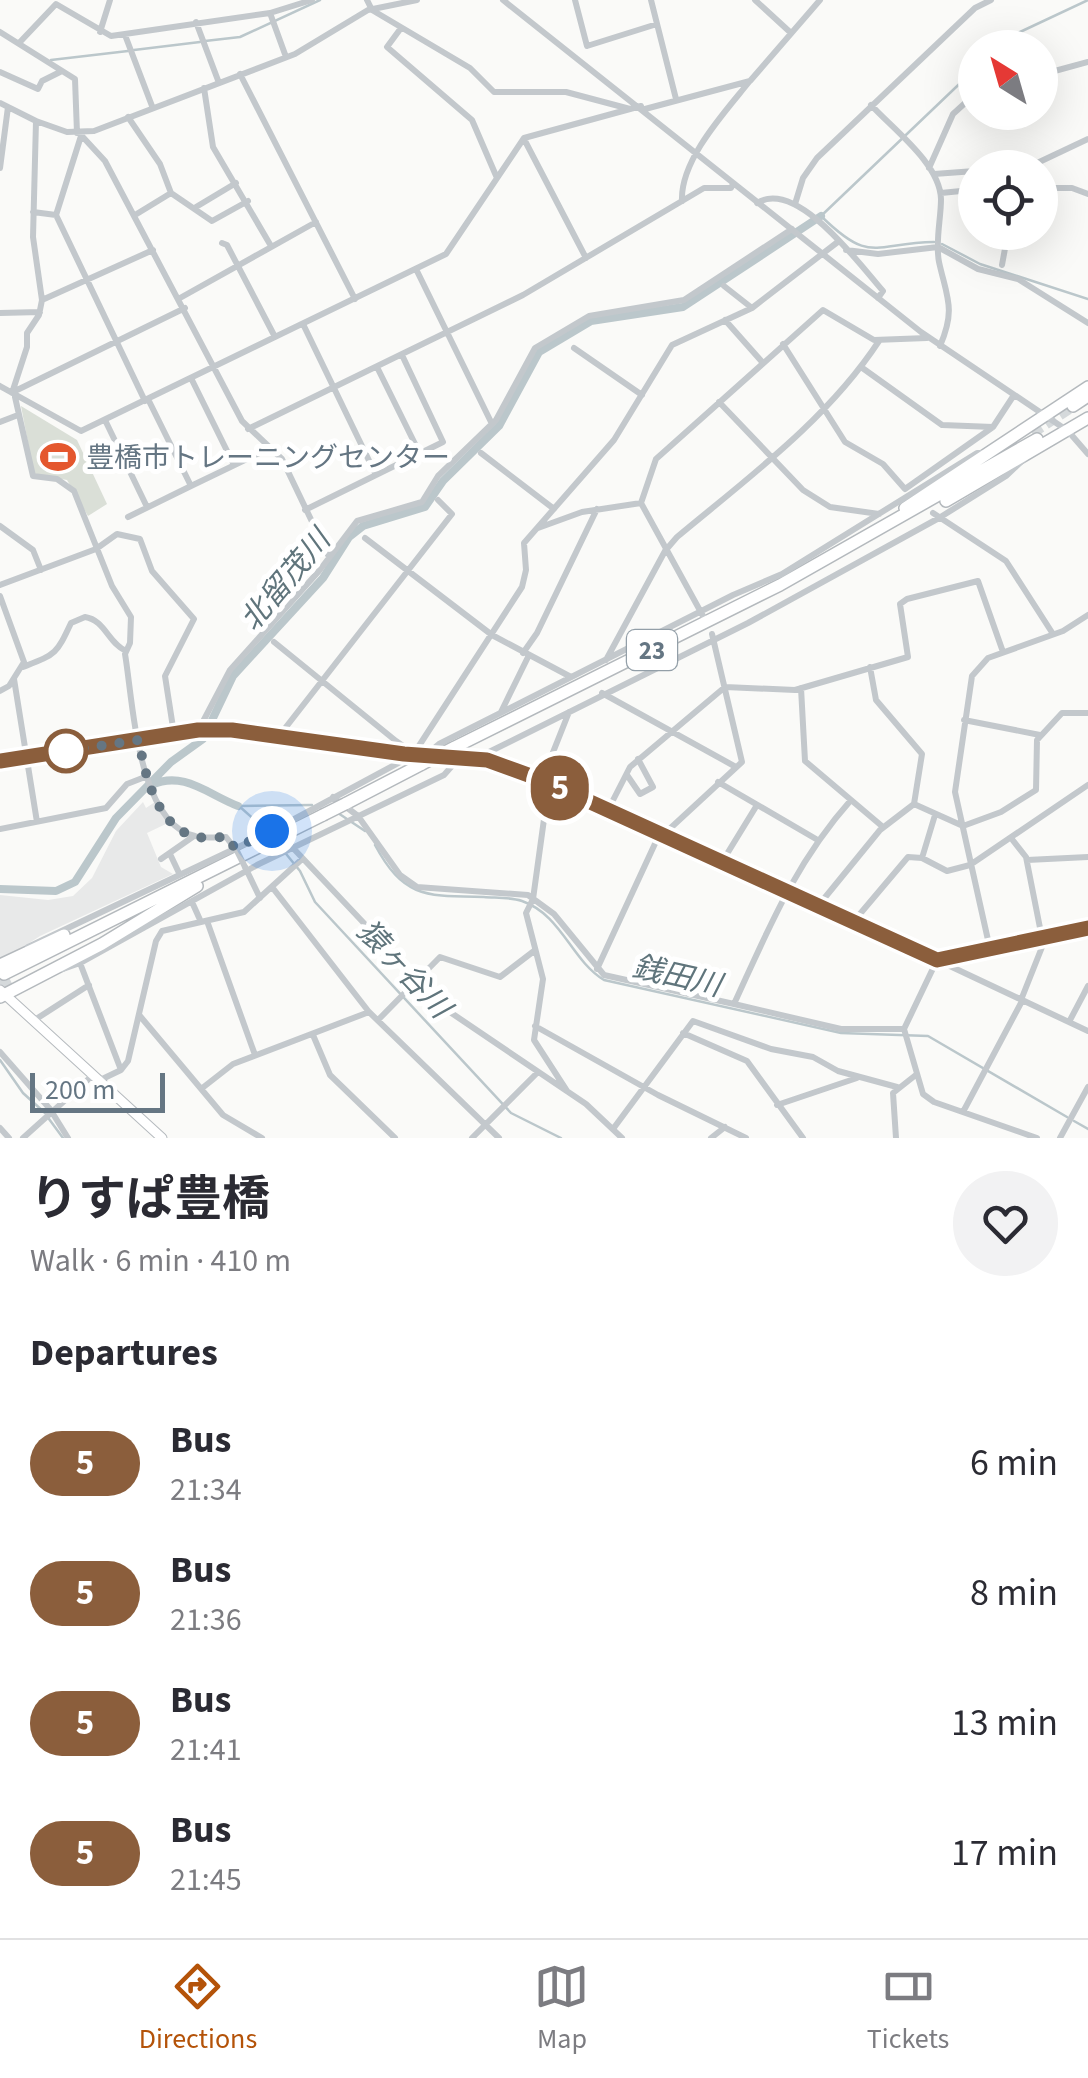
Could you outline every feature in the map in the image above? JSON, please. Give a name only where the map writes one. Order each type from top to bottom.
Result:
[{"type":"highway","points":[[1026,457],[1068,432],[1087,389]]},
{"type":"highway","points":[[985,453],[1087,389]]},
{"type":"highway","points":[[1079,412],[1088,404]]},
{"type":"highway","name":"23","points":[[812,568],[1035,436],[880,520]]},
{"type":"highway","name":"23","points":[[847,547],[880,520],[985,453]]},
{"type":"highway","name":"23","points":[[5,973],[168,892],[416,755],[456,753],[1026,457]]},
{"type":"highway","name":"23","points":[[2,994],[57,968],[271,836]]},
{"type":"highway","name":"23","points":[[5,973],[21,955],[168,892]]},
{"type":"main road","points":[[0,761],[203,730],[416,755]]},
{"type":"main road","points":[[456,753],[546,781],[937,960],[1088,928]]},
{"type":"main road","points":[[2,994],[162,1138]]},
{"type":"street","points":[[100,32],[110,0]]},
{"type":"street","points":[[20,42],[60,4],[111,36],[196,22],[272,19],[312,0]]},
{"type":"street","points":[[367,0],[372,10],[470,68],[494,92],[566,92],[640,108]]},
{"type":"street","points":[[80,134],[286,56],[372,10],[417,0]]},
{"type":"street","points":[[503,0],[929,338],[1068,432],[1088,454]]},
{"type":"street","points":[[574,0],[587,46],[657,24]]},
{"type":"street","points":[[651,0],[676,99]]},
{"type":"street","points":[[755,0],[791,33]]},
{"type":"street","points":[[682,200],[684,185],[708,134],[820,0]]},
{"type":"street","points":[[794,204],[810,166],[974,8],[991,0]]},
{"type":"street","points":[[272,19],[286,56]]},
{"type":"street","points":[[196,22],[219,82]]},
{"type":"street","points":[[401,28],[387,47],[472,120],[497,178]]},
{"type":"street","points":[[0,32],[49,60],[76,82],[80,134],[56,215],[191,486]]},
{"type":"street","points":[[125,35],[152,106]]},
{"type":"street","points":[[1058,70],[1088,62]]},
{"type":"street","points":[[0,72],[38,90],[42,81],[63,70]]},
{"type":"street","points":[[240,74],[354,299]]},
{"type":"street","points":[[0,386],[76,430],[105,420],[452,249],[524,138],[750,81]]},
{"type":"street","points":[[204,88],[212,142],[271,246]]},
{"type":"street","points":[[0,168],[4,105],[36,121],[80,134],[105,161],[248,429],[282,459],[329,556]]},
{"type":"street","points":[[872,105],[931,171],[941,193],[939,244],[950,324],[940,346]]},
{"type":"street","points":[[931,171],[958,110]]},
{"type":"street","points":[[128,117],[160,164],[171,194],[212,221],[248,201]]},
{"type":"street","points":[[36,121],[34,212],[42,300],[40,312],[27,333],[27,347],[13,394],[33,476],[67,484],[98,546],[112,586],[131,617],[126,651],[146,778],[154,794],[175,824],[194,836],[226,837],[260,898]]},
{"type":"street","points":[[524,138],[586,258]]},
{"type":"street","points":[[1058,153],[1088,139]]},
{"type":"street","points":[[931,171],[958,171]]},
{"type":"street","points":[[196,208],[236,183]]},
{"type":"street","points":[[248,429],[446,333],[711,185],[727,188],[734,184]]},
{"type":"street","points":[[1058,188],[1088,194]]},
{"type":"street","points":[[941,193],[958,191]]},
{"type":"street","points":[[135,215],[171,194]]},
{"type":"street","points":[[757,203],[772,197],[794,204],[815,219],[883,292],[878,298]]},
{"type":"street","points":[[34,212],[56,215]]},
{"type":"street","points":[[180,298],[316,222]]},
{"type":"street","points":[[203,730],[230,670],[357,521],[422,502],[438,476],[492,424],[535,348],[589,316],[676,304],[794,231]]},
{"type":"street","points":[[416,755],[522,586],[526,570],[522,549],[614,440],[672,345],[752,308],[839,241]]},
{"type":"street","points":[[222,242],[275,337]]},
{"type":"street","points":[[846,250],[878,254],[939,244],[978,269],[1018,280],[1088,323]]},
{"type":"street","points":[[42,300],[153,250]]},
{"type":"street","points":[[1002,265],[1005,250]]},
{"type":"street","points":[[416,269],[492,424]]},
{"type":"street","points":[[724,286],[752,308]]},
{"type":"street","points":[[13,394],[185,308]]},
{"type":"street","points":[[703,615],[641,503],[656,458],[823,310],[879,341],[929,338]]},
{"type":"street","points":[[0,312],[40,312]]},
{"type":"street","points":[[725,320],[763,363]]},
{"type":"street","points":[[303,324],[376,475]]},
{"type":"street","points":[[606,661],[665,551],[847,388],[879,341]]},
{"type":"street","points":[[783,344],[845,442],[883,464],[905,489],[993,427],[1014,395]]},
{"type":"street","points":[[574,348],[642,395]]},
{"type":"street","points":[[306,510],[444,442],[402,355]]},
{"type":"street","points":[[377,367],[420,454]]},
{"type":"street","points":[[862,368],[942,425],[993,427]]},
{"type":"street","points":[[191,378],[234,465]]},
{"type":"street","points":[[719,402],[803,490],[830,508],[880,520]]},
{"type":"street","points":[[0,422],[18,415]]},
{"type":"street","points":[[105,420],[147,508]]},
{"type":"street","points":[[128,518],[270,448]]},
{"type":"street","points":[[904,1033],[841,1029],[610,977],[597,969],[561,921],[516,893],[418,887],[400,874],[374,834],[354,820],[339,800],[400,762],[782,574],[880,520],[977,452],[985,453]]},
{"type":"street","points":[[480,453],[554,509]]},
{"type":"street","points":[[487,760],[489,752],[714,637],[936,516],[1006,476],[1026,457]]},
{"type":"street","points":[[279,736],[452,514],[438,500]]},
{"type":"street","points":[[537,528],[597,509],[641,503]]},
{"type":"street","points":[[501,714],[597,509]]},
{"type":"street","points":[[936,516],[1006,561],[1053,634]]},
{"type":"street","points":[[0,526],[33,550],[41,570]]},
{"type":"street","points":[[0,585],[98,546],[117,534],[140,539],[152,571],[194,618],[165,676],[174,734]]},
{"type":"street","points":[[365,538],[492,635],[574,679]]},
{"type":"street","points":[[608,810],[626,774],[638,760],[725,686],[782,692],[910,656],[901,602],[978,581],[1003,652]]},
{"type":"street","points":[[0,596],[23,657],[23,667]]},
{"type":"street","points":[[990,948],[955,785],[976,667],[1088,615]]},
{"type":"street","points":[[0,690],[23,667],[46,659],[64,646],[71,623],[84,617],[96,619],[117,647],[126,651]]},
{"type":"street","points":[[597,969],[661,836],[742,762],[714,637]]},
{"type":"street","points":[[274,642],[416,755]]},
{"type":"street","points":[[818,906],[884,827],[914,804],[922,754],[876,700],[870,667]]},
{"type":"street","points":[[14,678],[37,822]]},
{"type":"street","points":[[801,688],[805,761],[884,827]]},
{"type":"street","points":[[602,693],[736,767]]},
{"type":"street","points":[[568,1093],[536,1044],[534,1026],[542,979],[526,918],[546,781],[569,712]]},
{"type":"street","points":[[914,804],[963,826],[1001,812],[1036,790],[1037,740],[1041,735],[1062,713],[1088,713]]},
{"type":"street","points":[[964,720],[1041,735]]},
{"type":"street","points":[[57,968],[80,964],[246,869],[444,775],[456,753]]},
{"type":"street","points":[[626,774],[640,794],[653,787],[638,760]]},
{"type":"street","points":[[0,829],[106,808],[127,784],[146,778]]},
{"type":"street","points":[[718,782],[816,839]]},
{"type":"street","points":[[853,922],[908,857],[922,858],[947,871],[972,864],[1088,785]]},
{"type":"street","points":[[734,1004],[785,892],[816,839],[850,800]]},
{"type":"street","points":[[722,862],[757,805]]},
{"type":"street","points":[[922,858],[935,814]]},
{"type":"street","points":[[161,859],[194,836]]},
{"type":"street","points":[[21,955],[41,938],[179,873],[271,836]]},
{"type":"street","points":[[962,1112],[1021,1000],[1044,938],[1027,860],[1011,838]]},
{"type":"street","points":[[286,851],[453,1016],[598,1112],[622,1138]]},
{"type":"street","points":[[170,854],[179,873]]},
{"type":"street","points":[[1027,860],[1088,857]]},
{"type":"street","points":[[22,1138],[95,1078],[121,1070],[128,1060],[156,941],[162,931],[240,914],[297,864]]},
{"type":"street","points":[[272,887],[369,1012],[499,1138]]},
{"type":"street","points":[[192,902],[204,922],[255,1055]]},
{"type":"street","points":[[157,921],[162,931]]},
{"type":"street","points":[[378,1020],[440,957],[500,978],[534,950]]},
{"type":"street","points":[[1034,1138],[926,1097],[904,1033],[937,960],[1088,1031]]},
{"type":"street","points":[[80,964],[121,1070]]},
{"type":"street","points":[[33,1021],[89,986]]},
{"type":"street","points":[[1069,1022],[1088,986]]},
{"type":"street","points":[[201,1088],[228,1066],[369,1012]]},
{"type":"street","points":[[139,1015],[228,1120],[262,1138]]},
{"type":"street","points":[[613,1129],[693,1022],[771,1049],[814,1056],[838,1071],[896,1087]]},
{"type":"street","points":[[534,1026],[746,1138]]},
{"type":"street","points":[[683,1033],[747,1061],[802,1138]]},
{"type":"street","points":[[313,1034],[330,1075],[395,1138]]},
{"type":"street","points":[[0,1052],[68,1138]]},
{"type":"street","points":[[472,1138],[538,1072]]},
{"type":"street","points":[[896,1138],[892,1097],[896,1087],[916,1074]]},
{"type":"street","points":[[777,1105],[858,1077]]},
{"type":"street","points":[[1060,1138],[1088,1087]]},
{"type":"street","points":[[711,1138],[724,1127]]},
{"type":"street","points":[[0,1128],[9,1138]]},
{"type":"shaded area","name":"豊橋市トレーニングセンター","points":[[21,406],[77,440],[107,504],[88,516],[67,480],[34,474]]},
{"type":"shaded area","points":[[143,802],[146,808],[155,802],[170,822],[147,833],[161,867],[173,874],[40,936],[0,962],[0,895],[48,900],[73,896],[92,878],[116,831]]},
{"type":"waterway","points":[[205,41],[240,37],[320,0]]},
{"type":"waterway","points":[[1024,30],[1088,0]]},
{"type":"waterway","points":[[134,50],[200,42]]},
{"type":"waterway","points":[[51,60],[128,51]]},
{"type":"waterway","points":[[934,242],[863,246],[821,216],[958,85]]},
{"type":"waterway","name":"北留茂川","points":[[0,889],[56,891],[75,882],[116,818],[171,762],[203,739],[233,676],[323,578],[349,537],[363,526],[425,507],[443,481],[499,426],[539,352],[591,321],[683,307],[821,216]]},
{"type":"waterway","points":[[942,244],[980,264],[1088,299]]},
{"type":"waterway","points":[[152,785],[185,782],[238,806]]},
{"type":"waterway","name":"銭田川","points":[[238,806],[312,805]]},
{"type":"waterway","name":"猿ヶ谷川","points":[[239,806],[266,830]]},
{"type":"waterway","name":"銭田川","points":[[338,813],[365,831]]},
{"type":"waterway","name":"猿ヶ谷川","points":[[278,844],[300,871],[315,902],[511,1113],[561,1138]]},
{"type":"waterway","name":"銭田川","points":[[375,845],[396,876],[419,891],[513,899],[536,908],[604,980],[841,1033],[928,1036],[1067,1117]]},
{"type":"waterway","points":[[0,1060],[23,1093],[45,1113]]},
{"type":"waterway","points":[[49,1119],[63,1138]]},
{"type":"waterway","name":"銭田川","points":[[1074,1121],[1088,1129]]},
{"type":"tunnel","points":[[1032,433],[1073,406]]},
{"type":"tunnel","points":[[0,984],[10,979]]},
{"type":"bus line","name":"5","points":[[0,761],[198,730],[232,730],[404,754],[487,760],[514,767],[937,960],[1088,928]]},
{"type":"place","name":"豊橋市トレーニングセンター","points":[[58,457]]},
{"type":"route","points":[[66,751],[139,740],[146,780],[168,816],[184,831],[194,836],[226,837],[235,848],[272,831]]}]
